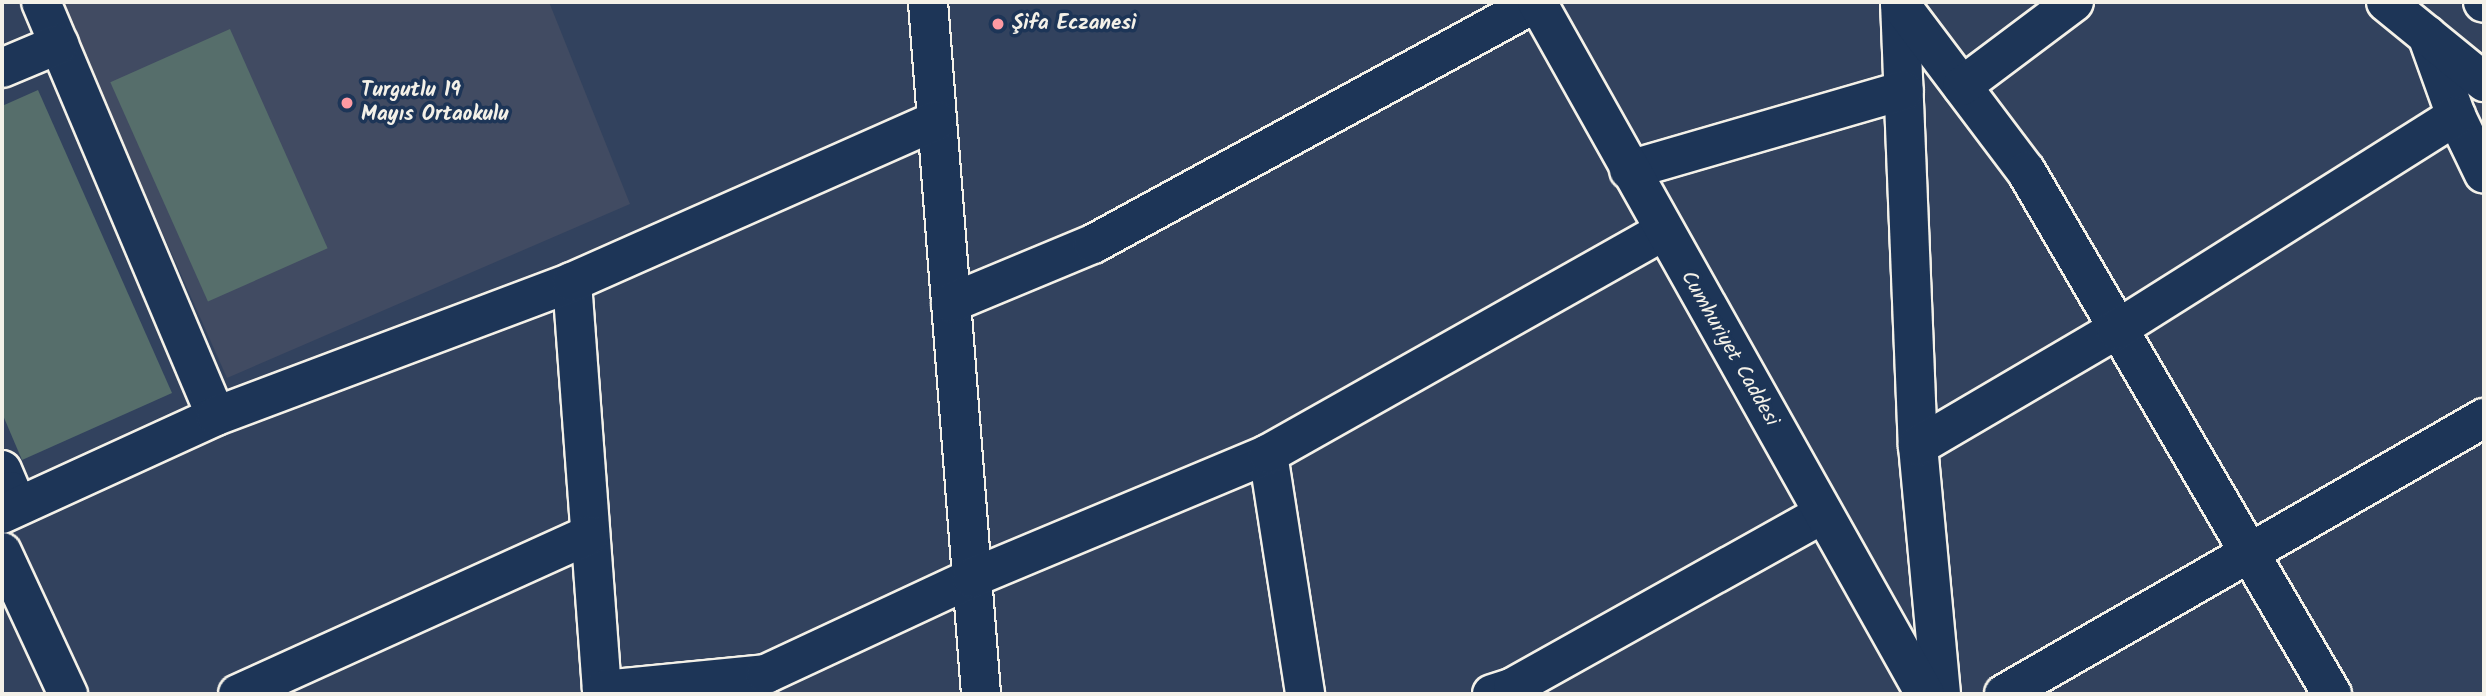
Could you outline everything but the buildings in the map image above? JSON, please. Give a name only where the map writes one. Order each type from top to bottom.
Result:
[{"type":"street","points":[[41,2],[215,416]]},
{"type":"street","points":[[928,2],[981,694]]},
{"type":"street","points":[[951,303],[1093,244],[1537,2]]},
{"type":"street","name":"Cumhuriyet Caddesi","points":[[1537,2],[1925,694]]},
{"type":"street","points":[[1962,86],[2074,2]]},
{"type":"street","points":[[2386,2],[2484,82]]},
{"type":"street","points":[[1900,3],[2026,171],[2116,330],[2332,694]]},
{"type":"street","points":[[1900,3],[1918,446],[1941,694]]},
{"type":"street","points":[[2427,34],[2456,116],[2484,174]]},
{"type":"street","points":[[2,68],[59,44]]},
{"type":"street","points":[[1629,170],[1904,90]]},
{"type":"street","points":[[1918,446],[2116,330],[2456,116]]},
{"type":"street","points":[[2,514],[215,416],[572,282],[937,120]]},
{"type":"street","points":[[572,282],[602,692],[766,674],[972,579],[1268,454],[1663,231]]},
{"type":"street","points":[[2004,694],[2484,418]]},
{"type":"street","points":[[1268,454],[1304,694]]},
{"type":"street","points":[[2,470],[11,491],[2,502]]},
{"type":"street","points":[[1508,692],[1823,514]]},
{"type":"street","points":[[238,694],[589,534]]},
{"type":"street","points":[[2,552],[68,694]]},
{"type":"shaded area","name":"Turgutlu 19 Mayıs Ortaokulu","points":[[60,2],[549,2],[630,204],[227,378]]},
{"type":"green space","points":[[230,29],[328,248],[208,302],[110,82]]},
{"type":"green space","points":[[38,90],[172,393],[22,460],[2,413],[2,106]]},
{"type":"place","name":"Şifa Eczanesi","points":[[998,24]]},
{"type":"place","name":"Turgutlu 19 Mayıs Ortaokulu","points":[[347,103]]}]
